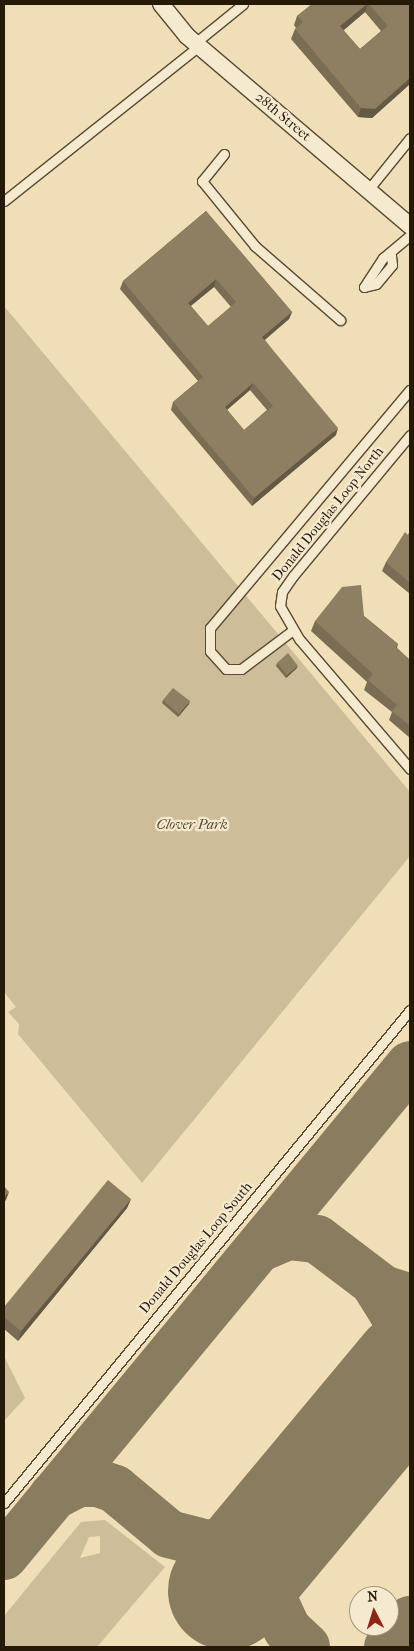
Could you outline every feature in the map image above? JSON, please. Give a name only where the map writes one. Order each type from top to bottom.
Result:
[{"type":"street","name":"28th Street","points":[[161,4],[197,44],[410,226]]},
{"type":"lane","points":[[4,201],[148,87],[243,4]]},
{"type":"lane","points":[[368,190],[410,138]]},
{"type":"lane","points":[[224,154],[202,181],[255,246],[340,320]]},
{"type":"lane","points":[[391,256],[410,235]]},
{"type":"lane","points":[[292,630],[241,669],[226,669],[210,651],[210,628],[410,390]]},
{"type":"lane","name":"Donald Douglas Loop North","points":[[410,435],[282,592],[280,606],[292,630],[300,640],[410,768]]},
{"type":"lane","name":"Donald Douglas Loop South","points":[[4,1502],[410,1010]]},
{"type":"green space","name":"Clover Park","points":[[4,306],[410,792],[410,856],[142,1183],[18,1034],[19,1024],[8,1012],[16,1007],[4,992]]},
{"type":"green space","points":[[4,1356],[25,1398],[4,1421]]},
{"type":"green space","points":[[105,1520],[165,1567],[97,1647],[4,1647],[4,1616],[81,1522]],"holes":[[[100,1536],[100,1553],[80,1558],[89,1537]]]},
{"type":"building","points":[[312,4],[367,4],[340,26],[360,49],[388,26],[369,4],[410,4],[410,78],[375,109],[361,108],[295,29],[303,22],[297,16]]},
{"type":"building","points":[[206,211],[292,312],[262,337],[338,428],[254,498],[173,402],[203,377],[123,281]],"holes":[[[216,279],[236,302],[208,326],[188,303]],[[253,383],[273,406],[244,430],[225,407]]]},
{"type":"building","points":[[405,532],[408,535],[410,532],[410,583],[386,562]]},
{"type":"building","points":[[361,585],[364,616],[398,644],[395,647],[410,660],[410,726],[392,711],[397,705],[368,680],[373,674],[315,621],[342,587]]},
{"type":"building","points":[[288,653],[298,666],[287,675],[277,663]]},
{"type":"building","points":[[173,688],[190,701],[179,714],[163,700]]},
{"type":"building","points":[[108,1180],[131,1199],[21,1331],[4,1317],[4,1307]]},
{"type":"building","points":[[4,1186],[9,1192],[4,1196]]},
{"type":"taxiway","points":[[4,1556],[410,1065]]},
{"type":"taxiway","points":[[260,1248],[288,1236],[317,1239],[383,1289],[410,1298]]},
{"type":"taxiway","points":[[375,1284],[395,1316],[400,1334],[397,1367],[378,1409]]},
{"type":"taxiway","points":[[53,1496],[79,1483],[98,1483],[115,1489],[169,1534],[208,1544],[248,1540],[281,1525]]},
{"type":"taxiway","points":[[270,1540],[267,1555],[275,1603],[287,1629],[306,1647]]},
{"type":"taxiway","points":[[388,1647],[410,1620]]},
{"type":"runway","points":[[227,1590],[410,1370]]}]
